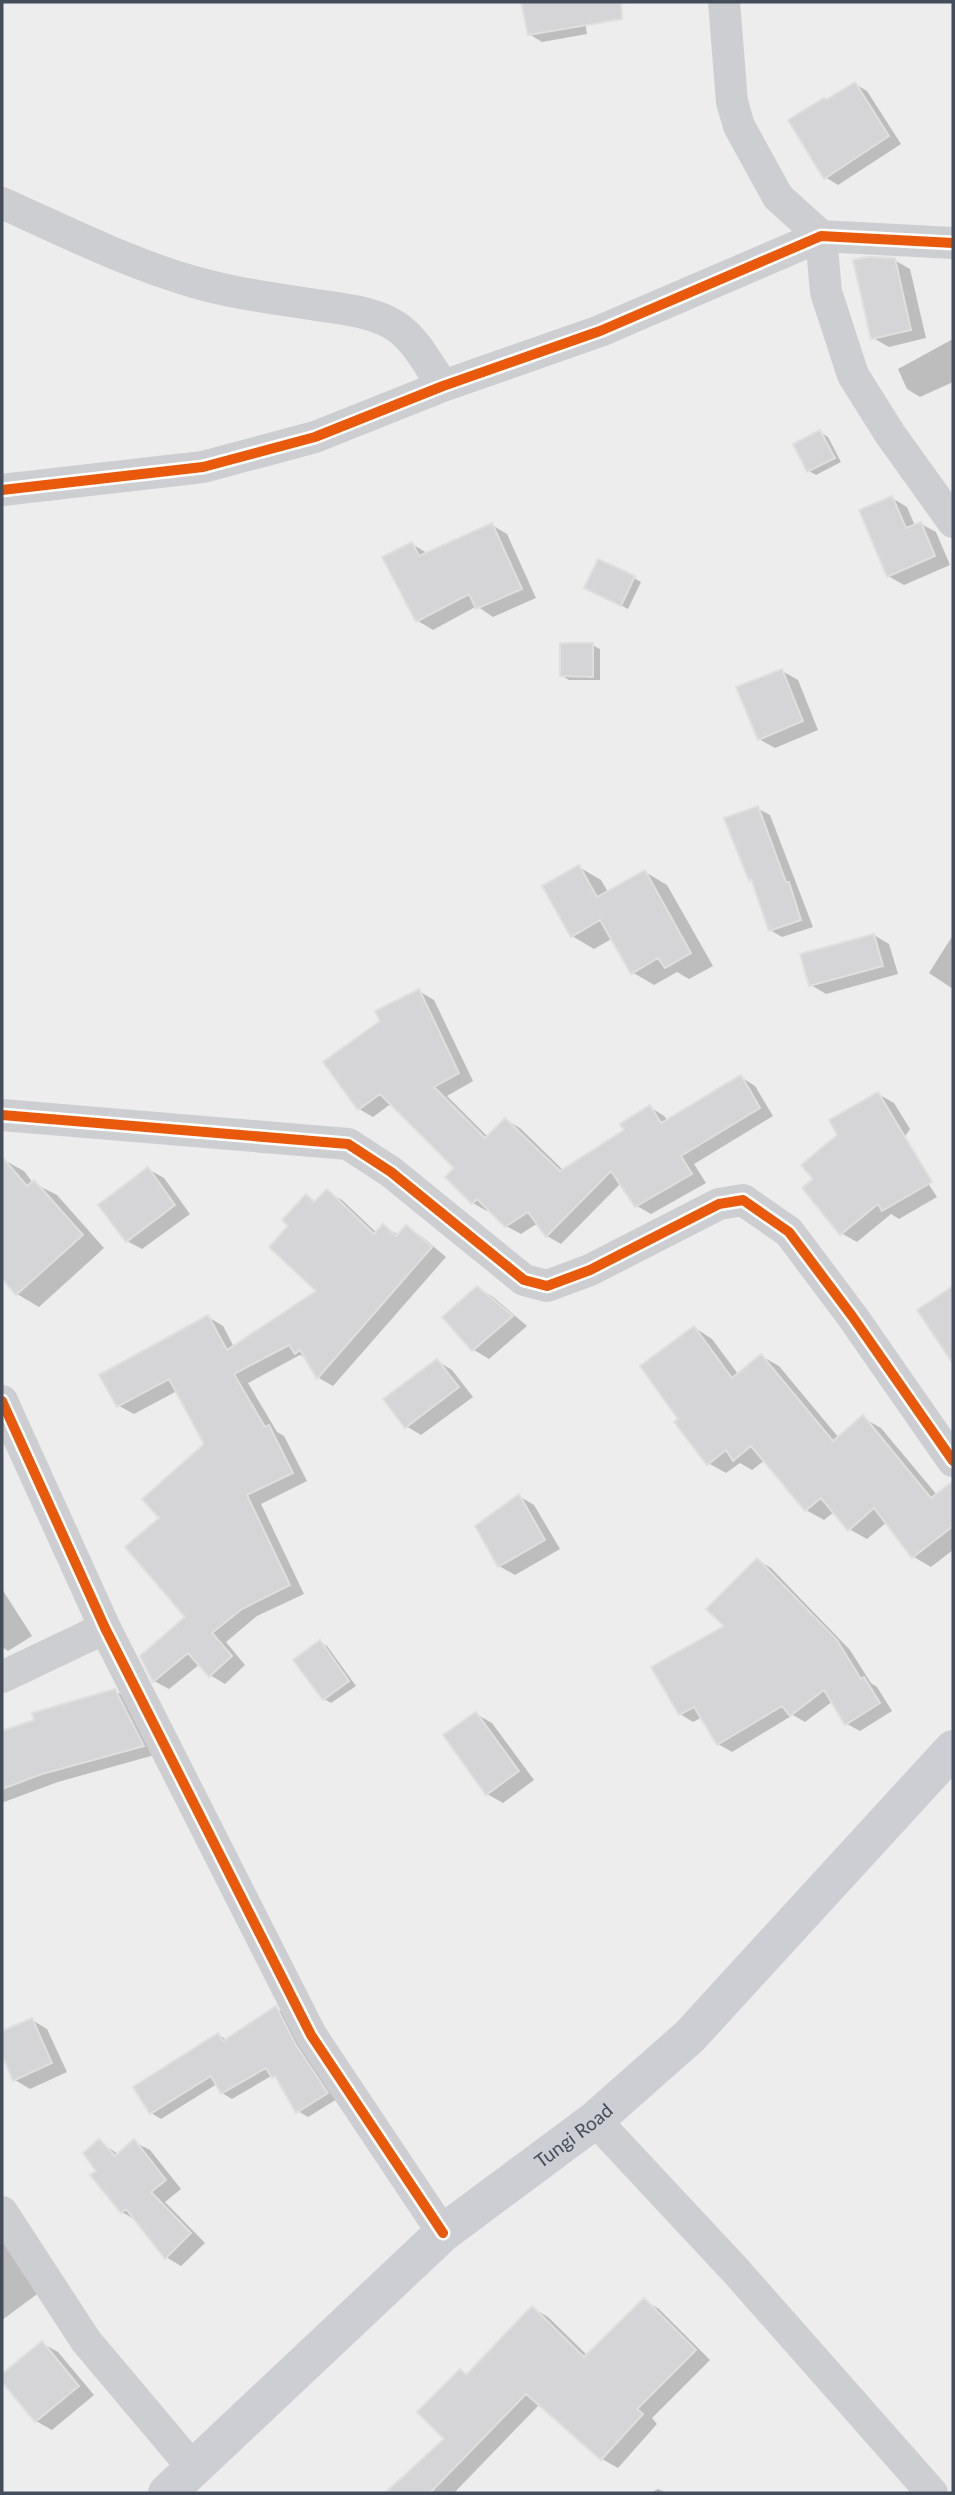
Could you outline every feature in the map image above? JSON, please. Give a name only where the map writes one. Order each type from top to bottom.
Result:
[{"type":"main road","name":"Tungi Road","points":[[180,2481],[443,2233],[595,2120],[690,2036],[953,1749]]},
{"type":"street","points":[[724,2],[732,102],[739,126],[778,197],[821,236],[826,292],[853,375],[890,434],[953,522]]},
{"type":"street","points":[[2,203],[145,267],[235,293],[357,312],[379,318],[412,340],[443,386]]},
{"type":"street","points":[[2,490],[203,467],[315,438],[443,386],[600,331],[821,236],[953,243]]},
{"type":"street","points":[[2,1115],[348,1144],[391,1172],[524,1280],[547,1286],[590,1270],[719,1204],[743,1200],[789,1232],[860,1327],[953,1461]]},
{"type":"street","points":[[2,1401],[104,1628],[311,2035],[443,2233]]},
{"type":"street","points":[[2,1677],[104,1628]]},
{"type":"street","points":[[595,2120],[736,2271],[932,2493]]},
{"type":"street","points":[[2,2212],[180,2481]]},
{"type":"building","points":[[521,2],[621,2],[622,19],[528,35]]},
{"type":"building","points":[[855,82],[889,136],[824,179],[788,120]]},
{"type":"building","points":[[867,257],[895,258],[911,330],[871,339],[853,260]]},
{"type":"building","points":[[820,430],[835,458],[807,472],[793,444]]},
{"type":"building","points":[[892,496],[906,528],[921,522],[935,556],[887,577],[859,510]]},
{"type":"building","points":[[492,523],[522,589],[476,609],[469,594],[416,622],[382,557],[412,542],[419,556]]},
{"type":"building","points":[[598,559],[635,576],[621,606],[584,588]]},
{"type":"building","points":[[560,643],[593,643],[593,677],[560,676]]},
{"type":"building","points":[[782,669],[803,721],[758,740],[736,687]]},
{"type":"building","points":[[758,806],[786,882],[789,882],[801,920],[769,931],[751,879],[749,881],[724,818]]},
{"type":"building","points":[[579,865],[597,897],[645,870],[691,953],[665,968],[658,958],[631,974],[600,920],[571,937],[542,886]]},
{"type":"building","points":[[874,934],[883,966],[809,986],[800,954]]},
{"type":"building","points":[[419,989],[459,1073],[434,1087],[485,1138],[505,1118],[560,1171],[624,1130],[620,1124],[650,1105],[661,1123],[741,1075],[760,1108],[681,1156],[692,1174],[635,1207],[611,1171],[546,1237],[528,1212],[505,1227],[477,1199],[472,1204],[445,1177],[454,1168],[380,1094],[358,1110],[323,1062],[380,1021],[375,1011]]},
{"type":"building","points":[[878,1092],[932,1182],[882,1211],[878,1204],[840,1235],[802,1188],[813,1179],[801,1165],[837,1135],[829,1120]]},
{"type":"building","points":[[2,1157],[27,1186],[34,1180],[83,1235],[16,1295],[2,1279]]},
{"type":"building","points":[[148,1167],[175,1205],[126,1242],[98,1205]]},
{"type":"building","points":[[327,1189],[374,1234],[383,1224],[396,1236],[406,1225],[432,1247],[317,1379],[300,1350],[295,1354],[289,1345],[234,1374],[265,1427],[269,1425],[293,1473],[247,1495],[290,1585],[242,1609],[212,1633],[232,1656],[209,1677],[188,1653],[153,1682],[140,1656],[185,1617],[125,1547],[159,1518],[142,1499],[204,1444],[169,1379],[117,1407],[99,1375],[208,1315],[227,1350],[316,1291],[269,1247],[288,1226],[282,1220],[306,1194],[314,1202]]},
{"type":"building","points":[[477,1286],[513,1316],[472,1351],[442,1317]]},
{"type":"building","points":[[953,1286],[953,1364],[917,1310]]},
{"type":"building","points":[[694,1326],[732,1378],[761,1354],[833,1441],[863,1415],[931,1498],[953,1481],[953,1526],[912,1558],[874,1508],[848,1531],[821,1498],[805,1511],[751,1446],[733,1461],[726,1450],[707,1465],[674,1422],[678,1419],[640,1366]]},
{"type":"building","points":[[437,1359],[459,1387],[405,1428],[383,1399]]},
{"type":"building","points":[[519,1494],[545,1540],[498,1567],[475,1526]]},
{"type":"building","points":[[757,1558],[837,1640],[861,1679],[864,1677],[880,1703],[845,1725],[824,1690],[790,1716],[782,1706],[717,1745],[694,1707],[679,1715],[651,1667],[724,1626],[706,1609]]},
{"type":"building","points":[[320,1640],[349,1681],[323,1700],[293,1660]]},
{"type":"building","points":[[115,1689],[144,1746],[42,1774],[2,1789],[2,1731],[34,1720],[32,1713]]},
{"type":"building","points":[[476,1712],[519,1771],[486,1795],[443,1735]]},
{"type":"building","points":[[276,2006],[296,2045],[328,2093],[296,2113],[275,2076],[272,2078],[266,2068],[221,2094],[211,2076],[150,2114],[133,2087],[218,2033],[223,2041]]},
{"type":"building","points":[[32,2018],[52,2063],[13,2081],[2,2055],[2,2031]]},
{"type":"building","points":[[99,2139],[115,2156],[134,2139],[166,2180],[151,2192],[191,2233],[165,2259],[126,2209],[121,2213],[90,2175],[96,2171],[83,2153]]},
{"type":"building","points":[[644,2298],[696,2350],[637,2409],[643,2414],[601,2460],[526,2394],[430,2493],[385,2493],[444,2439],[417,2412],[460,2369],[466,2375],[532,2306],[584,2357]]},
{"type":"building","points":[[42,2341],[79,2386],[35,2422],[2,2382],[2,2374]]},
{"type":"cycle path","points":[[2,490],[203,467],[315,437],[443,386],[600,331],[821,236],[953,243]]},
{"type":"cycle path","points":[[2,1115],[348,1144],[391,1172],[524,1280],[547,1286],[590,1270],[719,1204],[743,1200],[789,1232],[852,1316],[953,1461]]},
{"type":"cycle path","points":[[2,1401],[105,1628],[311,2035],[443,2233]]}]
